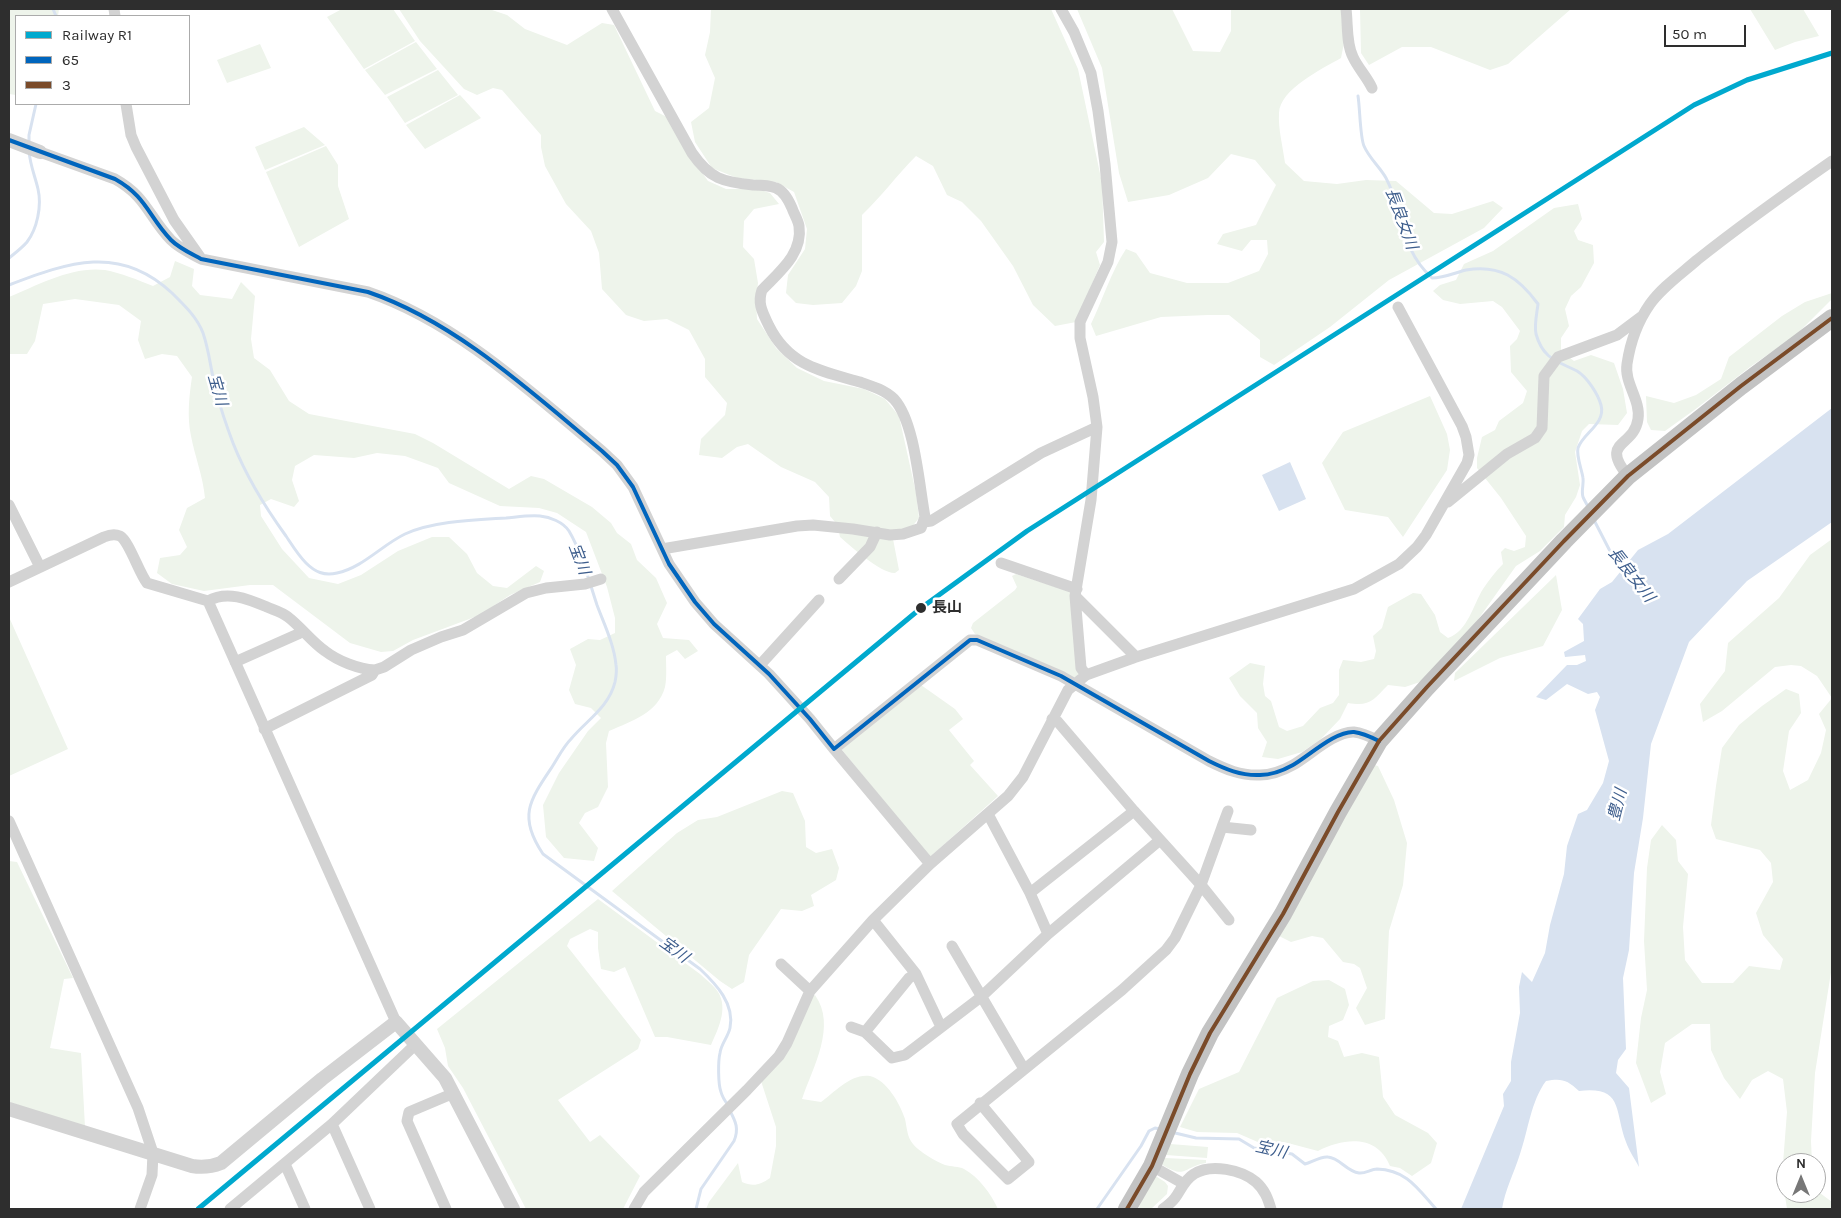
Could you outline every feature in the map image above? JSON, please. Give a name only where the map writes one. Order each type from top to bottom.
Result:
[{"type":"highway","points":[[1127,1209],[1152,1166],[1190,1074],[1210,1033],[1283,914],[1342,804],[1379,741],[1427,687],[1628,476],[1741,386],[1832,318]]},
{"type":"street","points":[[612,9],[692,153],[708,172],[728,182],[771,186],[779,189],[789,200],[799,225],[799,240],[795,253],[762,290],[759,298],[760,308],[778,341],[795,358],[812,368],[877,387],[893,398],[903,412],[911,434],[925,517],[921,528],[903,534],[890,535],[813,525],[796,526],[662,549]]},
{"type":"street","points":[[1061,9],[1074,32],[1091,73],[1105,164],[1112,242],[1108,262],[1080,322],[1080,338],[1093,397],[1097,427],[1092,500],[1076,592],[1081,668],[1086,675]]},
{"type":"street","points":[[1346,9],[1350,48],[1353,58],[1367,77],[1372,88]]},
{"type":"street","points":[[126,105],[131,135],[136,147],[174,220],[201,258]]},
{"type":"street","points":[[9,140],[115,179],[126,185],[144,202],[172,241],[186,251],[201,258],[368,292],[391,300],[484,354],[618,465],[633,487],[662,549],[680,582],[695,602],[714,624],[760,665],[794,700],[930,864]]},
{"type":"street","points":[[1628,476],[1616,457],[1618,447],[1635,430],[1638,420],[1639,410],[1627,372],[1627,364],[1641,317],[1651,302],[1667,285],[1710,250],[1758,212],[1832,162]]},
{"type":"street","points":[[634,1209],[644,1192],[744,1094],[779,1056],[787,1043],[810,992],[873,920],[930,864],[1008,796],[1023,777],[1068,690],[1074,684],[1086,675],[1136,657],[1354,589],[1382,574],[1407,557],[1426,534],[1467,463],[1468,455],[1466,437],[1398,307]]},
{"type":"street","points":[[1444,503],[1452,500],[1473,480],[1507,454],[1535,438],[1542,428],[1544,376],[1558,357],[1617,335],[1641,317]]},
{"type":"street","points":[[924,522],[931,521],[1041,453],[1097,427]]},
{"type":"street","points":[[9,505],[13,524],[40,567]]},
{"type":"street","points":[[839,579],[870,546],[877,532]]},
{"type":"street","points":[[9,582],[104,536],[112,535],[119,536],[124,540],[142,577],[147,583],[208,601],[396,1022],[445,1078],[513,1209]]},
{"type":"street","points":[[1001,563],[1076,592],[1136,657]]},
{"type":"street","points":[[208,601],[214,598],[233,596],[248,598],[287,616],[325,652],[365,670],[375,670],[422,644],[463,630],[526,593],[546,588],[585,584],[601,579]]},
{"type":"street","points":[[760,665],[819,600]]},
{"type":"street","points":[[235,662],[298,634],[302,630]]},
{"type":"street","points":[[834,749],[970,640],[977,640],[1061,676],[1209,761],[1229,770],[1247,775],[1262,775],[1292,766],[1330,740],[1344,734],[1352,732],[1370,736],[1379,741]]},
{"type":"street","points":[[264,729],[372,675],[375,670]]},
{"type":"street","points":[[1052,720],[1058,722],[1134,811],[1201,885],[1229,920]]},
{"type":"street","points":[[1030,894],[1134,811]]},
{"type":"street","points":[[980,1103],[1029,1162],[1008,1179],[963,1134],[957,1124],[980,1103],[1122,990],[1166,950],[1175,938],[1201,885],[1228,811]]},
{"type":"street","points":[[988,814],[1030,894],[1048,934]]},
{"type":"street","points":[[9,821],[138,1108],[153,1153],[152,1175],[140,1209]]},
{"type":"street","points":[[1222,827],[1251,830]]},
{"type":"street","points":[[851,1027],[865,1032],[892,1058],[905,1054],[981,997],[1048,934],[1160,840]]},
{"type":"street","points":[[873,920],[916,974],[941,1027]]},
{"type":"street","points":[[952,946],[1024,1069]]},
{"type":"street","points":[[781,964],[810,992]]},
{"type":"street","points":[[865,1032],[909,978],[916,974]]},
{"type":"street","points":[[9,1109],[200,1168],[207,1168],[221,1163],[322,1079],[396,1022]]},
{"type":"street","points":[[230,1209],[332,1124],[416,1044]]},
{"type":"street","points":[[446,1209],[407,1121],[409,1112],[454,1093]]},
{"type":"street","points":[[332,1124],[370,1209]]},
{"type":"street","points":[[285,1164],[305,1209]]},
{"type":"street","points":[[1152,1166],[1184,1184]]},
{"type":"street","points":[[1163,1209],[1175,1198],[1193,1174],[1210,1169],[1241,1174],[1257,1183],[1264,1190],[1271,1209]]},
{"type":"shaded area","points":[[9,9],[59,9],[58,15],[15,15],[15,95],[9,94]]},
{"type":"shaded area","points":[[342,9],[393,9],[415,41],[364,69],[327,17]]},
{"type":"shaded area","points":[[399,9],[489,9],[507,15],[525,29],[567,45],[602,23],[614,25],[655,111],[667,117],[708,181],[726,189],[757,189],[770,193],[779,204],[754,209],[744,221],[743,247],[754,259],[758,283],[756,299],[757,319],[776,348],[797,368],[824,381],[864,389],[885,399],[899,416],[916,493],[919,518],[911,528],[891,533],[835,522],[830,516],[829,497],[815,482],[781,467],[748,444],[737,447],[722,458],[699,455],[701,439],[725,415],[727,403],[705,377],[705,359],[689,330],[667,319],[644,321],[626,315],[602,289],[599,253],[591,231],[566,204],[545,166],[541,147],[541,135],[502,90],[493,88],[477,95],[464,89],[420,41]]},
{"type":"shaded area","points":[[711,9],[1051,9],[1078,69],[1102,183],[1104,242],[1096,252],[1100,265],[1076,322],[1055,326],[1033,305],[1013,266],[981,221],[962,202],[947,195],[933,166],[916,156],[862,215],[862,271],[856,286],[842,303],[813,305],[796,303],[786,293],[788,275],[805,249],[807,229],[794,192],[776,182],[737,178],[712,168],[695,142],[691,122],[709,108],[715,78],[705,55],[710,32]]},
{"type":"shaded area","points":[[1077,9],[1172,9],[1193,51],[1220,52],[1231,31],[1231,9],[1344,9],[1346,33],[1341,58],[1303,81],[1286,96],[1281,104],[1279,125],[1285,163],[1304,181],[1337,184],[1366,180],[1396,181],[1434,213],[1452,214],[1493,201],[1503,208],[1484,228],[1389,280],[1330,327],[1274,365],[1260,357],[1260,340],[1229,315],[1161,317],[1096,336],[1091,324],[1111,276],[1126,249],[1136,253],[1150,273],[1187,283],[1228,283],[1259,271],[1268,254],[1267,240],[1251,240],[1242,251],[1217,244],[1223,234],[1256,225],[1276,185],[1255,160],[1231,154],[1208,178],[1169,195],[1128,202],[1119,173],[1102,68]]},
{"type":"shaded area","points":[[1360,9],[1571,9],[1508,64],[1490,70],[1431,47],[1402,47],[1369,65],[1361,53]]},
{"type":"shaded area","points":[[1750,9],[1803,9],[1819,36],[1795,42],[1775,50]]},
{"type":"shaded area","points":[[416,42],[437,69],[385,95],[365,70]]},
{"type":"shaded area","points":[[260,44],[271,68],[227,83],[217,60]]},
{"type":"shaded area","points":[[438,70],[458,95],[405,123],[387,97]]},
{"type":"shaded area","points":[[460,95],[481,118],[425,149],[406,125]]},
{"type":"shaded area","points":[[304,127],[325,145],[265,170],[255,147]]},
{"type":"shaded area","points":[[326,146],[338,165],[338,186],[349,219],[299,247],[266,172]]},
{"type":"shaded area","points":[[1578,204],[1582,219],[1574,231],[1578,240],[1593,245],[1594,263],[1581,287],[1571,296],[1565,309],[1569,326],[1561,338],[1561,351],[1574,361],[1591,355],[1614,363],[1623,389],[1627,413],[1618,425],[1589,424],[1582,431],[1575,452],[1580,485],[1576,497],[1565,515],[1564,527],[1540,551],[1516,566],[1477,621],[1420,682],[1405,687],[1388,685],[1371,701],[1361,704],[1348,703],[1340,719],[1321,739],[1302,752],[1278,759],[1262,757],[1267,742],[1258,728],[1257,713],[1240,696],[1229,678],[1250,663],[1265,666],[1263,684],[1265,696],[1271,701],[1279,727],[1287,731],[1303,726],[1320,708],[1333,703],[1339,695],[1339,670],[1343,660],[1361,662],[1374,659],[1376,651],[1373,636],[1382,628],[1388,607],[1413,593],[1421,594],[1435,615],[1440,632],[1448,638],[1455,635],[1465,624],[1483,589],[1503,564],[1501,552],[1505,548],[1514,551],[1525,547],[1526,536],[1501,498],[1477,468],[1477,458],[1482,437],[1495,430],[1499,421],[1523,403],[1527,391],[1511,372],[1510,346],[1517,339],[1520,331],[1502,307],[1493,301],[1460,304],[1443,300],[1433,291],[1440,285],[1456,280],[1464,264],[1493,251],[1554,208]]},
{"type":"shaded area","points":[[175,261],[194,269],[192,286],[200,295],[232,299],[241,282],[255,296],[251,339],[254,358],[270,370],[289,401],[309,414],[415,434],[509,489],[531,476],[544,479],[592,507],[611,523],[617,533],[631,544],[637,560],[656,578],[667,603],[657,624],[663,638],[689,640],[698,651],[685,659],[677,650],[666,656],[665,687],[657,703],[643,715],[609,731],[606,743],[608,787],[598,807],[585,813],[579,823],[598,848],[594,861],[564,858],[546,837],[543,805],[559,773],[588,731],[601,718],[591,708],[575,704],[569,690],[576,665],[570,649],[588,639],[600,640],[615,633],[615,618],[607,587],[586,532],[557,513],[539,508],[500,506],[449,483],[438,468],[405,456],[377,453],[354,458],[314,455],[295,466],[292,480],[299,501],[294,507],[271,499],[260,505],[261,516],[282,549],[309,578],[338,584],[361,575],[398,551],[432,537],[449,537],[467,554],[477,573],[493,586],[507,588],[536,566],[544,571],[540,582],[510,595],[480,615],[413,640],[393,651],[381,652],[350,643],[273,585],[250,585],[204,591],[172,584],[157,573],[160,558],[180,555],[187,547],[179,530],[187,508],[205,498],[189,422],[192,377],[177,356],[162,354],[145,359],[138,340],[141,321],[119,305],[75,299],[43,304],[35,341],[27,354],[9,354],[9,297],[43,282],[80,271],[93,270],[117,273],[153,286],[170,277]]},
{"type":"shaded area","points":[[1832,293],[1832,299],[1796,335],[1665,431],[1651,430],[1647,422],[1646,396],[1674,403],[1696,395],[1721,379],[1729,357],[1782,316],[1805,302]]},
{"type":"shaded area","points":[[1430,396],[1447,434],[1450,450],[1447,470],[1403,537],[1388,517],[1345,510],[1322,463],[1343,432]]},
{"type":"shaded area","points":[[839,532],[893,539],[899,570],[895,573],[882,569],[858,553],[840,537]]},
{"type":"shaded area","points":[[1832,539],[1832,698],[1817,676],[1801,666],[1775,667],[1722,711],[1703,722],[1700,704],[1725,671],[1728,643],[1779,598],[1810,555]]},
{"type":"shaded area","points":[[1016,574],[1071,592],[1080,672],[1075,678],[975,634],[971,628],[973,623],[1015,590],[1017,587],[1012,576]]},
{"type":"shaded area","points":[[1556,575],[1562,610],[1543,646],[1500,658],[1454,681],[1455,673]]},
{"type":"shaded area","points":[[9,617],[68,749],[9,776]]},
{"type":"shaded area","points":[[921,685],[955,709],[963,719],[949,730],[974,761],[970,765],[998,796],[930,857],[842,750],[842,748]]},
{"type":"shaded area","points":[[1786,689],[1799,694],[1801,713],[1789,731],[1783,771],[1790,790],[1808,780],[1821,753],[1826,730],[1819,714],[1832,698],[1832,966],[1815,1073],[1812,1153],[1784,1153],[1787,1112],[1783,1079],[1768,1071],[1752,1080],[1740,1099],[1724,1078],[1711,1050],[1710,1024],[1692,1024],[1665,1043],[1660,1072],[1666,1094],[1651,1103],[1636,1063],[1641,1018],[1647,990],[1644,941],[1647,868],[1651,840],[1662,825],[1676,840],[1678,861],[1688,874],[1683,927],[1685,960],[1702,983],[1733,983],[1749,966],[1780,970],[1783,959],[1763,935],[1756,913],[1773,882],[1771,863],[1760,850],[1716,839],[1711,825],[1716,786],[1722,748],[1739,725]]},
{"type":"shaded area","points":[[1366,763],[1378,766],[1394,800],[1407,843],[1403,885],[1389,931],[1385,1019],[1365,1025],[1356,1008],[1367,988],[1360,968],[1354,964],[1343,962],[1323,938],[1312,936],[1291,942],[1279,936]]},
{"type":"shaded area","points":[[782,791],[793,793],[805,821],[806,847],[816,853],[832,849],[839,868],[836,880],[811,895],[814,906],[802,911],[781,909],[749,955],[744,982],[732,989],[612,891],[677,833],[698,820],[717,817]]},
{"type":"shaded area","points":[[9,861],[17,862],[73,978],[64,979],[50,1048],[81,1053],[85,1127],[9,1102]]},
{"type":"shaded area","points":[[598,899],[712,984],[722,1002],[722,1016],[711,1045],[667,1037],[655,1037],[625,967],[614,972],[601,969],[598,932],[590,929],[570,939],[567,946],[641,1040],[638,1049],[558,1100],[590,1142],[600,1135],[640,1176],[623,1209],[526,1209],[463,1088],[448,1066],[445,1048],[437,1029]]},
{"type":"shaded area","points":[[1329,980],[1345,989],[1349,1005],[1343,1020],[1329,1026],[1328,1037],[1338,1041],[1344,1057],[1362,1053],[1379,1057],[1383,1097],[1395,1115],[1428,1133],[1437,1143],[1431,1163],[1412,1176],[1400,1168],[1390,1166],[1377,1148],[1359,1142],[1338,1143],[1318,1151],[1284,1142],[1260,1143],[1237,1133],[1197,1132],[1180,1127],[1199,1089],[1239,1072],[1277,998],[1313,981]]},
{"type":"shaded area","points":[[815,995],[821,1007],[824,1020],[823,1033],[817,1060],[802,1099],[821,1102],[856,1077],[870,1076],[876,1078],[892,1093],[900,1107],[911,1141],[915,1147],[942,1164],[962,1168],[969,1172],[984,1186],[998,1209],[706,1209],[709,1202],[738,1163],[742,1182],[756,1184],[770,1178],[776,1146],[776,1127],[761,1081],[810,998]]},
{"type":"shaded area","points":[[1170,1144],[1208,1147],[1207,1158],[1166,1155]]},
{"type":"shaded area","points":[[1165,1158],[1206,1160],[1206,1163],[1180,1172],[1169,1169],[1161,1164]]},
{"type":"shaded area","points":[[1154,1175],[1168,1186],[1167,1194],[1151,1209],[1138,1209]]},
{"type":"shaded area","points":[[1826,1198],[1832,1202],[1832,1209],[1787,1209],[1786,1203],[1826,1203]]},
{"type":"water","name":"豊川","points":[[1832,408],[1832,522],[1747,581],[1689,642],[1651,744],[1643,818],[1634,873],[1629,950],[1623,978],[1626,1049],[1618,1060],[1616,1073],[1629,1088],[1639,1167],[1627,1145],[1618,1111],[1610,1097],[1604,1092],[1593,1090],[1579,1091],[1564,1081],[1546,1081],[1533,1107],[1502,1209],[1461,1209],[1504,1106],[1503,1094],[1511,1081],[1511,1062],[1520,1013],[1519,987],[1522,972],[1532,982],[1545,953],[1550,925],[1564,874],[1567,846],[1578,814],[1587,810],[1603,783],[1609,761],[1595,710],[1600,697],[1597,692],[1588,694],[1567,684],[1546,700],[1536,697],[1567,665],[1577,665],[1586,661],[1585,655],[1565,657],[1564,652],[1584,641],[1583,624],[1578,619],[1600,589],[1612,582],[1638,550],[1668,534]]},
{"type":"water","points":[[1290,462],[1306,499],[1279,511],[1262,475]]},
{"type":"waterway","points":[[53,9],[56,15]]},
{"type":"waterway","name":"長良女川","points":[[1358,96],[1364,146],[1386,178],[1397,205],[1408,243],[1421,267],[1432,278],[1466,270],[1489,269],[1499,271],[1516,280],[1538,304],[1535,330],[1543,349],[1552,358],[1581,374],[1595,391],[1600,401],[1602,412],[1597,423],[1578,448],[1578,459],[1583,478],[1582,495],[1588,507]]},
{"type":"waterway","points":[[29,142],[36,105]]},
{"type":"waterway","points":[[9,258],[31,237],[38,217],[39,196],[29,151]]},
{"type":"waterway","name":"宝川","points":[[9,285],[52,270],[94,262],[113,263],[133,268],[153,278],[172,293],[194,316],[203,333],[222,412],[238,455],[256,491],[298,553],[316,571],[328,574],[346,570],[405,534],[441,524],[536,516],[552,519],[569,531],[581,558],[611,642],[615,657],[616,676],[608,699],[566,745],[537,790],[530,809],[531,830],[543,854],[700,969],[718,988],[727,1003],[731,1019],[730,1028],[719,1057],[720,1088],[728,1105]]},
{"type":"waterway","name":"長良女川","points":[[1594,520],[1612,555],[1626,571]]},
{"type":"waterway","name":"宝川","points":[[696,1209],[701,1189],[736,1137],[736,1126],[730,1111]]},
{"type":"waterway","name":"宝川","points":[[1097,1209],[1141,1146],[1149,1131],[1155,1128],[1160,1129]]},
{"type":"waterway","name":"宝川","points":[[1171,1132],[1196,1138],[1239,1139],[1254,1148],[1292,1154],[1305,1164],[1319,1158],[1328,1157],[1354,1172],[1364,1173],[1375,1169],[1387,1170],[1411,1182],[1436,1209]]},
{"type":"rail line","name":"R1","points":[[198,1209],[921,608],[1027,531],[1694,105],[1747,80],[1832,53]]},
{"type":"transit line","name":"65","points":[[9,140],[115,179],[141,200],[171,240],[201,259],[368,292],[432,321],[491,361],[548,405],[617,465],[633,487],[669,564],[695,602],[714,624],[769,674],[810,719],[834,749],[970,640],[977,640],[1061,676],[1209,761],[1240,773],[1264,775],[1282,770],[1339,735],[1347,733],[1361,733],[1379,741]]},
{"type":"transit line","name":"3","points":[[1127,1209],[1152,1166],[1190,1074],[1210,1033],[1283,914],[1379,741],[1564,541],[1628,476],[1741,386],[1832,318]]},
{"type":"place","name":"長山","points":[[921,608]]}]
